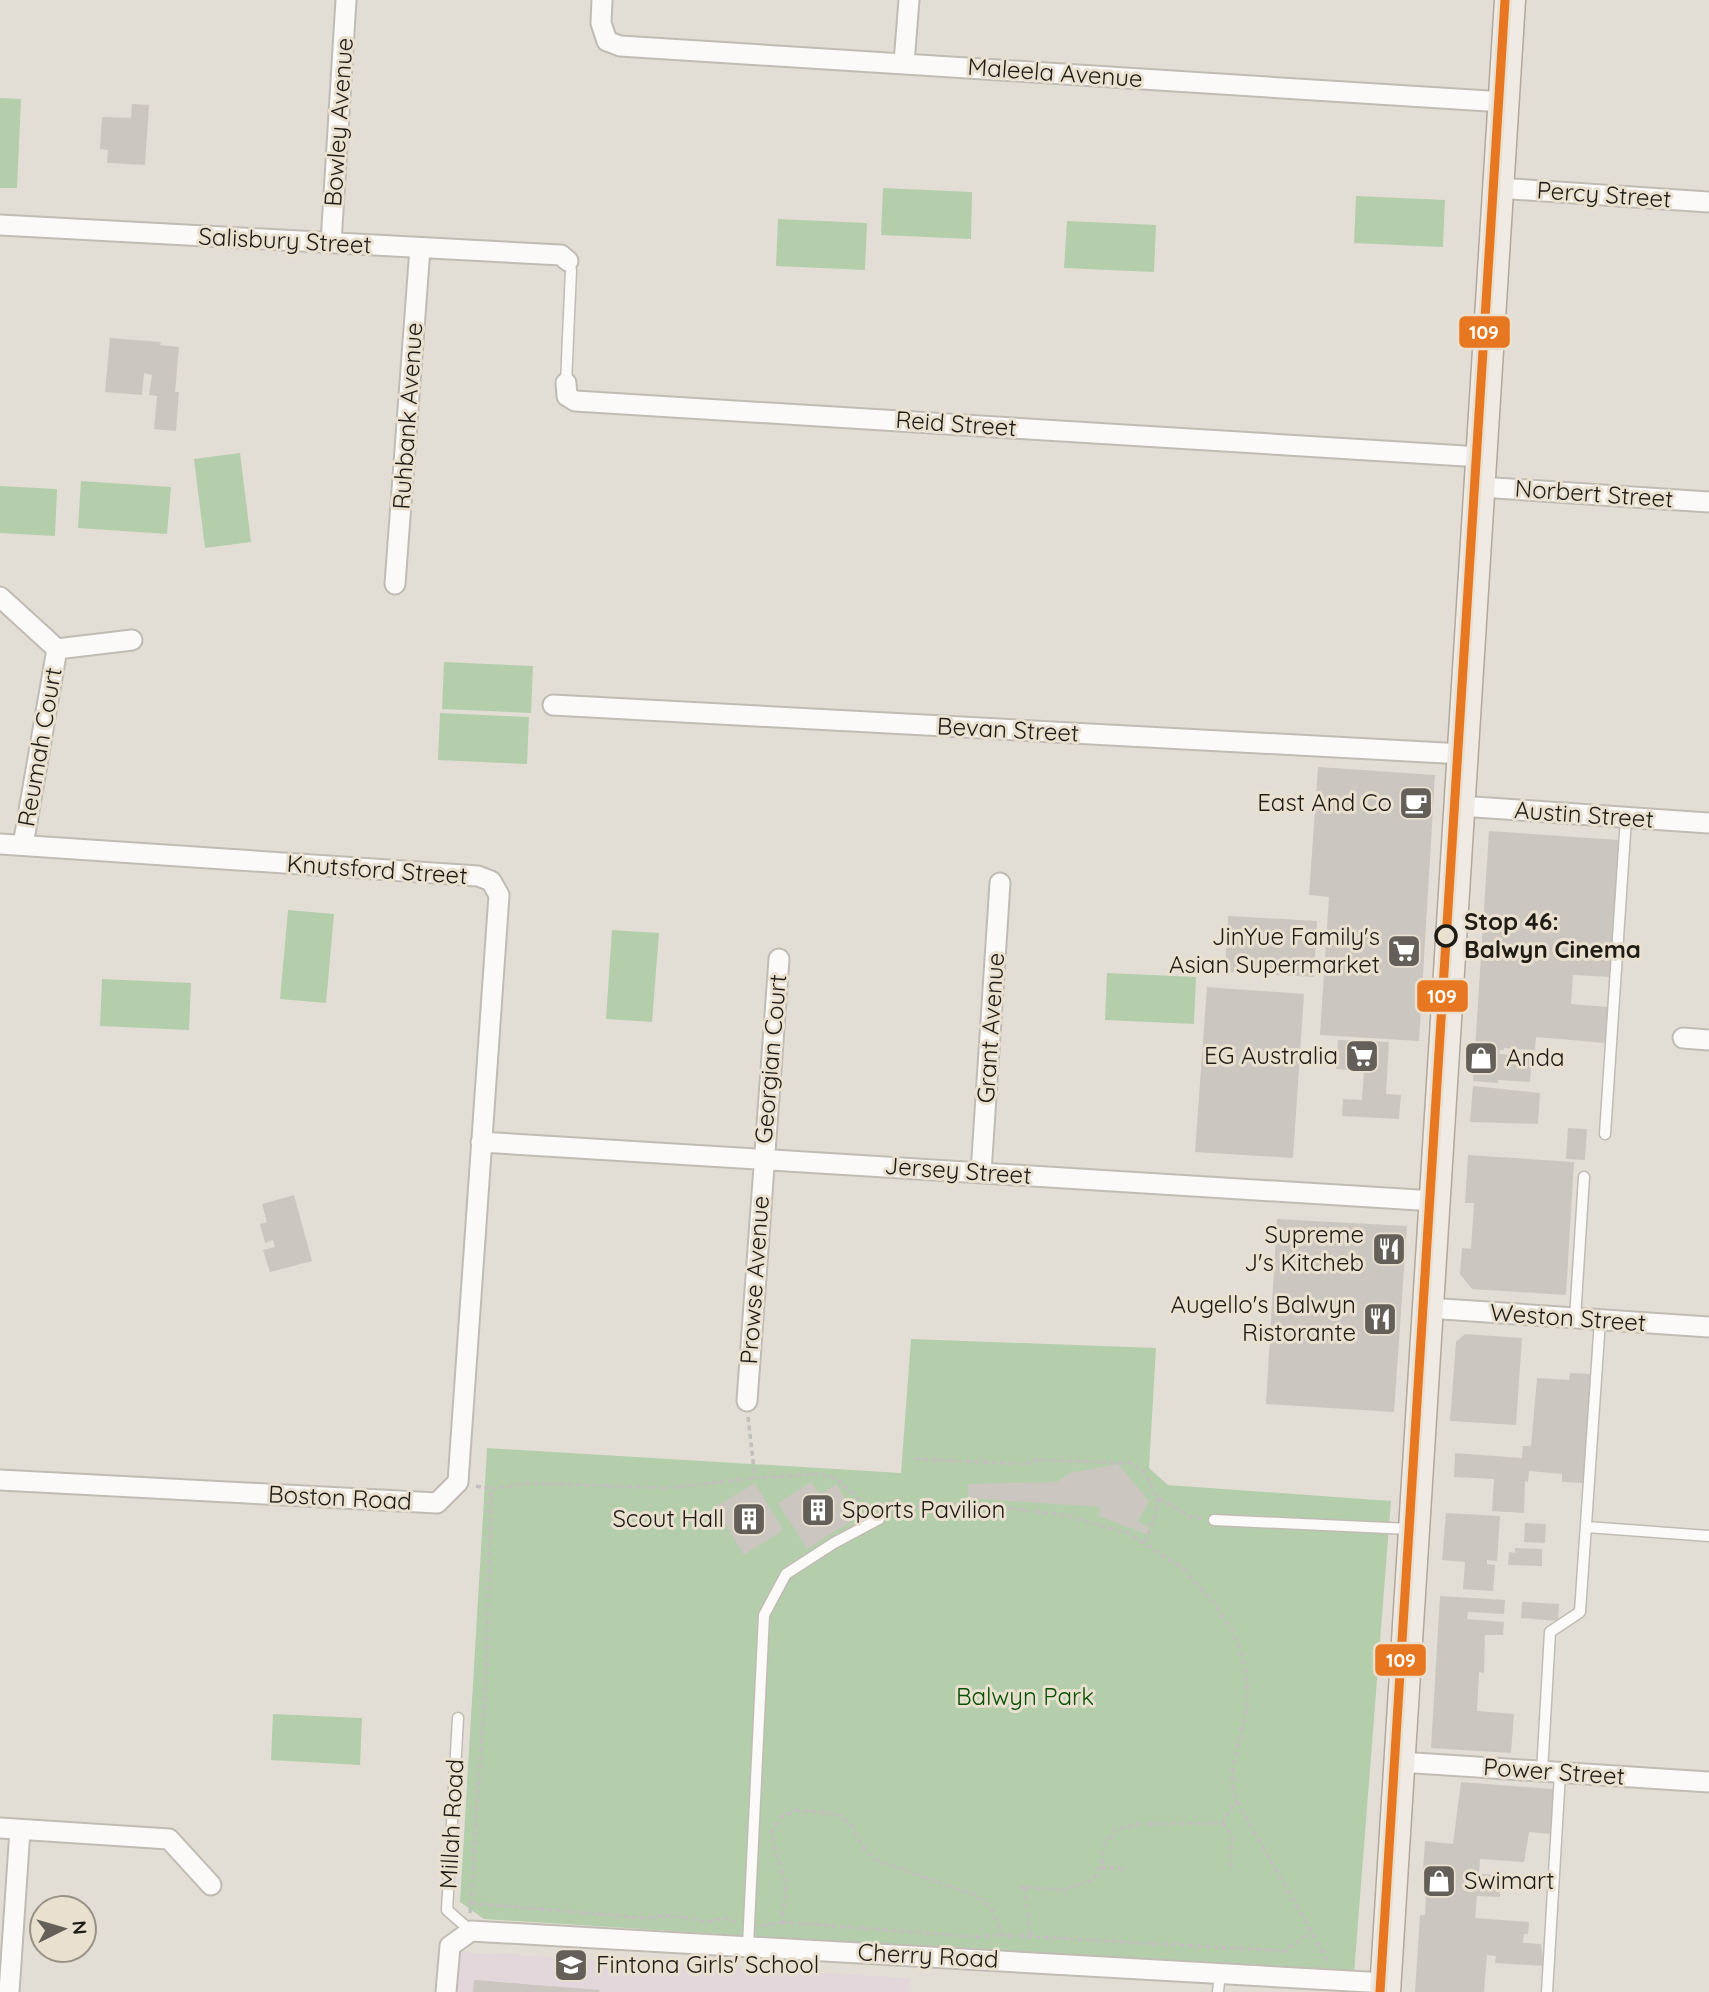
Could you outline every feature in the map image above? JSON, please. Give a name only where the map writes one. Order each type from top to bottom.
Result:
[{"type":"main road","points":[[1386,1987],[1510,0]]},
{"type":"street","name":"Bowley Avenue","points":[[331,243],[346,0]]},
{"type":"street","name":"Maleela Avenue","points":[[602,0],[601,23],[607,41],[620,46],[1504,102]]},
{"type":"street","points":[[904,63],[909,0]]},
{"type":"street","name":"Percy Street","points":[[1498,188],[1709,202]]},
{"type":"street","name":"Salisbury Street","points":[[0,225],[561,256],[568,261]]},
{"type":"street","name":"Ruhbank Avenue","points":[[395,584],[420,248]]},
{"type":"street","name":"Reid Street","points":[[566,383],[567,396],[575,401],[1481,457]]},
{"type":"street","name":"Norbert Street","points":[[1480,487],[1709,502]]},
{"type":"street","name":"Reumah Court","points":[[0,597],[57,649],[132,640]]},
{"type":"street","name":"Reumah Court","points":[[23,845],[57,649]]},
{"type":"street","name":"Bevan Street","points":[[553,705],[1463,754]]},
{"type":"street","name":"Austin Street","points":[[1460,806],[1709,823]]},
{"type":"street","name":"Knutsford Street","points":[[0,844],[478,876],[491,881],[499,895],[481,1142]]},
{"type":"street","name":"Grant Avenue","points":[[981,1172],[1000,883]]},
{"type":"street","name":"Georgian Court","points":[[763,1159],[779,958]]},
{"type":"street","points":[[1683,1038],[1709,1040]]},
{"type":"street","name":"Jersey Street","points":[[481,1142],[1435,1201]]},
{"type":"street","name":"Boston Road","points":[[0,1479],[437,1503],[458,1482],[481,1142]]},
{"type":"street","name":"Prowse Avenue","points":[[747,1401],[763,1159]]},
{"type":"street","name":"Weston Street","points":[[1428,1308],[1709,1327]]},
{"type":"street","name":"Power Street","points":[[1400,1762],[1709,1782]]},
{"type":"street","points":[[0,1828],[169,1839],[211,1885]]},
{"type":"street","points":[[9,1992],[20,1829]]},
{"type":"street","points":[[446,1992],[450,1946],[471,1931]]},
{"type":"street","name":"Cherry Road","points":[[471,1931],[749,1937],[1219,1983],[1340,1980],[1386,1987]]},
{"type":"lane","name":"Reid Street","points":[[566,383],[571,270],[568,261]]},
{"type":"lane","points":[[1605,1134],[1626,818]]},
{"type":"lane","points":[[1575,1318],[1584,1177]]},
{"type":"lane","points":[[1547,1992],[1551,1773],[1550,1632],[1580,1612],[1600,1320]]},
{"type":"lane","points":[[749,1937],[764,1615],[786,1574],[879,1518]]},
{"type":"lane","points":[[1214,1520],[1414,1530]]},
{"type":"lane","points":[[1587,1527],[1709,1536]]},
{"type":"lane","name":"Millah Road","points":[[458,1717],[447,1910],[471,1931]]},
{"type":"path","points":[[747,1401],[755,1478]]},
{"type":"path","points":[[915,1459],[1026,1464],[1037,1460],[1131,1462],[1144,1472],[1157,1498],[1155,1516],[1145,1544]]},
{"type":"path","points":[[471,1931],[486,1674],[491,1489],[528,1483],[668,1488],[818,1474],[835,1478],[879,1518],[928,1504],[978,1504],[1062,1515],[1128,1533],[1182,1568],[1212,1601],[1234,1633],[1243,1660],[1247,1707],[1233,1767],[1232,1785],[1236,1800],[1340,1980]]},
{"type":"path","points":[[1157,1498],[1193,1518],[1214,1520]]},
{"type":"path","points":[[1222,1823],[1236,1800]]},
{"type":"path","points":[[781,1922],[786,1894],[772,1832],[781,1817],[797,1811],[840,1815],[852,1826],[862,1846],[876,1860],[977,1896],[992,1909],[1002,1935]]},
{"type":"path","points":[[1030,1937],[1023,1887],[1064,1890],[1093,1880],[1101,1867],[1105,1844],[1116,1829],[1139,1824],[1222,1823]]},
{"type":"path","points":[[1222,1823],[1231,1835],[1231,1871]]},
{"type":"path","points":[[1101,1867],[1126,1869]]},
{"type":"path","points":[[471,1903],[645,1918],[673,1915],[705,1922],[724,1918],[749,1937],[781,1922],[978,1937],[1002,1935],[1286,1951],[1311,1932]]},
{"type":"shaded area","name":"Fintona Girls' School","points":[[459,1952],[910,1978],[909,1992],[457,1992]]},
{"type":"green space","points":[[0,98],[21,99],[17,188],[0,188]]},
{"type":"green space","points":[[883,188],[972,192],[971,239],[881,235]]},
{"type":"green space","points":[[1356,196],[1445,200],[1443,247],[1354,243]]},
{"type":"green space","points":[[778,219],[867,223],[865,270],[776,266]]},
{"type":"green space","points":[[1067,221],[1156,225],[1154,272],[1064,268]]},
{"type":"green space","points":[[240,453],[251,542],[205,548],[194,459]]},
{"type":"green space","points":[[81,481],[171,487],[167,534],[78,528]]},
{"type":"green space","points":[[0,486],[57,489],[55,536],[0,533]]},
{"type":"green space","points":[[444,662],[533,666],[531,713],[442,709]]},
{"type":"green space","points":[[440,713],[529,717],[527,764],[438,760]]},
{"type":"green space","points":[[288,910],[334,914],[326,1003],[280,999]]},
{"type":"green space","points":[[612,930],[659,933],[652,1022],[606,1019]]},
{"type":"green space","points":[[1107,973],[1196,977],[1194,1024],[1105,1020]]},
{"type":"green space","points":[[102,979],[191,983],[189,1030],[100,1026]]},
{"type":"green space","name":"Balwyn Park","points":[[911,1339],[1156,1348],[1149,1468],[1168,1485],[1391,1501],[1354,1974],[484,1919],[460,1902],[487,1448],[901,1473]]},
{"type":"green space","points":[[273,1714],[362,1718],[360,1765],[271,1760]]},
{"type":"building","points":[[132,104],[149,105],[145,165],[107,163],[108,150],[100,149],[102,117],[131,118]]},
{"type":"building","points":[[110,338],[161,342],[160,345],[179,347],[175,392],[179,392],[176,431],[154,429],[157,396],[149,395],[152,375],[144,373],[142,395],[105,392]]},
{"type":"building","points":[[1318,767],[1435,775],[1419,1041],[1320,1035],[1329,897],[1309,895]]},
{"type":"building","points":[[1489,831],[1619,840],[1610,977],[1573,975],[1571,1004],[1608,1007],[1605,1043],[1536,1037],[1535,1050],[1500,1050],[1499,1054],[1532,1056],[1530,1082],[1473,1081]]},
{"type":"building","points":[[1228,916],[1317,921],[1314,977],[1225,972]]},
{"type":"building","points":[[1207,987],[1304,994],[1293,1158],[1195,1152]]},
{"type":"building","points":[[1338,1040],[1389,1042],[1386,1094],[1401,1095],[1399,1119],[1342,1116],[1343,1099],[1362,1100],[1364,1071],[1336,1069]]},
{"type":"building","points":[[1473,1086],[1540,1093],[1538,1124],[1470,1122]]},
{"type":"building","points":[[1568,1128],[1587,1129],[1585,1160],[1566,1159]]},
{"type":"building","points":[[1468,1155],[1574,1162],[1566,1295],[1472,1289],[1460,1274],[1462,1248],[1471,1249],[1474,1203],[1465,1203]]},
{"type":"building","points":[[294,1195],[312,1261],[270,1272],[263,1250],[275,1247],[273,1240],[265,1243],[260,1224],[267,1222],[262,1204]]},
{"type":"building","points":[[1277,1219],[1407,1226],[1394,1412],[1266,1404]]},
{"type":"building","points":[[1465,1334],[1522,1338],[1516,1425],[1450,1421],[1456,1342]]},
{"type":"building","points":[[1570,1373],[1591,1374],[1583,1483],[1562,1482],[1562,1474],[1529,1471],[1528,1482],[1525,1481],[1524,1513],[1492,1511],[1494,1479],[1454,1477],[1455,1453],[1522,1458],[1523,1446],[1531,1446],[1537,1378],[1569,1380]]},
{"type":"building","points":[[1118,1464],[1149,1501],[1138,1521],[1149,1528],[1146,1534],[1099,1516],[1100,1507],[968,1498],[968,1484],[1056,1482],[1070,1473]]},
{"type":"building","name":"Sports Pavilion","points":[[811,1482],[820,1494],[836,1484],[857,1517],[807,1549],[778,1503]]},
{"type":"building","name":"Scout Hall","points":[[755,1483],[783,1530],[744,1555],[715,1507]]},
{"type":"building","points":[[1446,1513],[1500,1516],[1497,1561],[1487,1560],[1487,1564],[1495,1565],[1493,1591],[1463,1589],[1465,1562],[1442,1560]]},
{"type":"building","points":[[1525,1523],[1546,1524],[1545,1543],[1524,1542]]},
{"type":"building","points":[[1515,1548],[1542,1549],[1542,1566],[1508,1565],[1509,1552],[1515,1553]]},
{"type":"building","points":[[1440,1596],[1505,1600],[1504,1614],[1468,1612],[1467,1619],[1504,1622],[1503,1635],[1485,1635],[1484,1673],[1479,1672],[1477,1711],[1514,1714],[1511,1753],[1431,1748]]},
{"type":"building","points":[[1522,1602],[1559,1604],[1558,1621],[1521,1618]]},
{"type":"building","points":[[1461,1782],[1554,1789],[1551,1834],[1529,1832],[1524,1862],[1480,1859],[1479,1874],[1501,1875],[1500,1897],[1477,1896],[1475,1918],[1529,1922],[1528,1934],[1524,1934],[1523,1943],[1541,1944],[1544,1966],[1495,1963],[1496,1956],[1487,1955],[1484,1992],[1415,1992],[1420,1915],[1425,1915],[1425,1841],[1453,1844]]},
{"type":"building","points":[[474,1980],[600,1990],[473,1992]]},
{"type":"transit line","name":"109","points":[[1380,1992],[1505,0]]},
{"type":"place","name":"East And Co","points":[[1416,803]]},
{"type":"place","name":"Stop 46: Balwyn Cinema","points":[[1446,936]]},
{"type":"place","name":"JinYue Family's Asian Supermarket","points":[[1404,951]]},
{"type":"place","name":"EG Australia","points":[[1362,1056]]},
{"type":"place","name":"Anda","points":[[1481,1058]]},
{"type":"place","name":"Supreme J's Kitcheb","points":[[1389,1249]]},
{"type":"place","name":"Augello's Balwyn Ristorante","points":[[1380,1319]]},
{"type":"place","name":"Sports Pavilion","points":[[818,1510]]},
{"type":"place","name":"Scout Hall","points":[[749,1519]]},
{"type":"place","name":"Swimart","points":[[1439,1881]]},
{"type":"place","name":"Fintona Girls' School","points":[[571,1965]]}]
